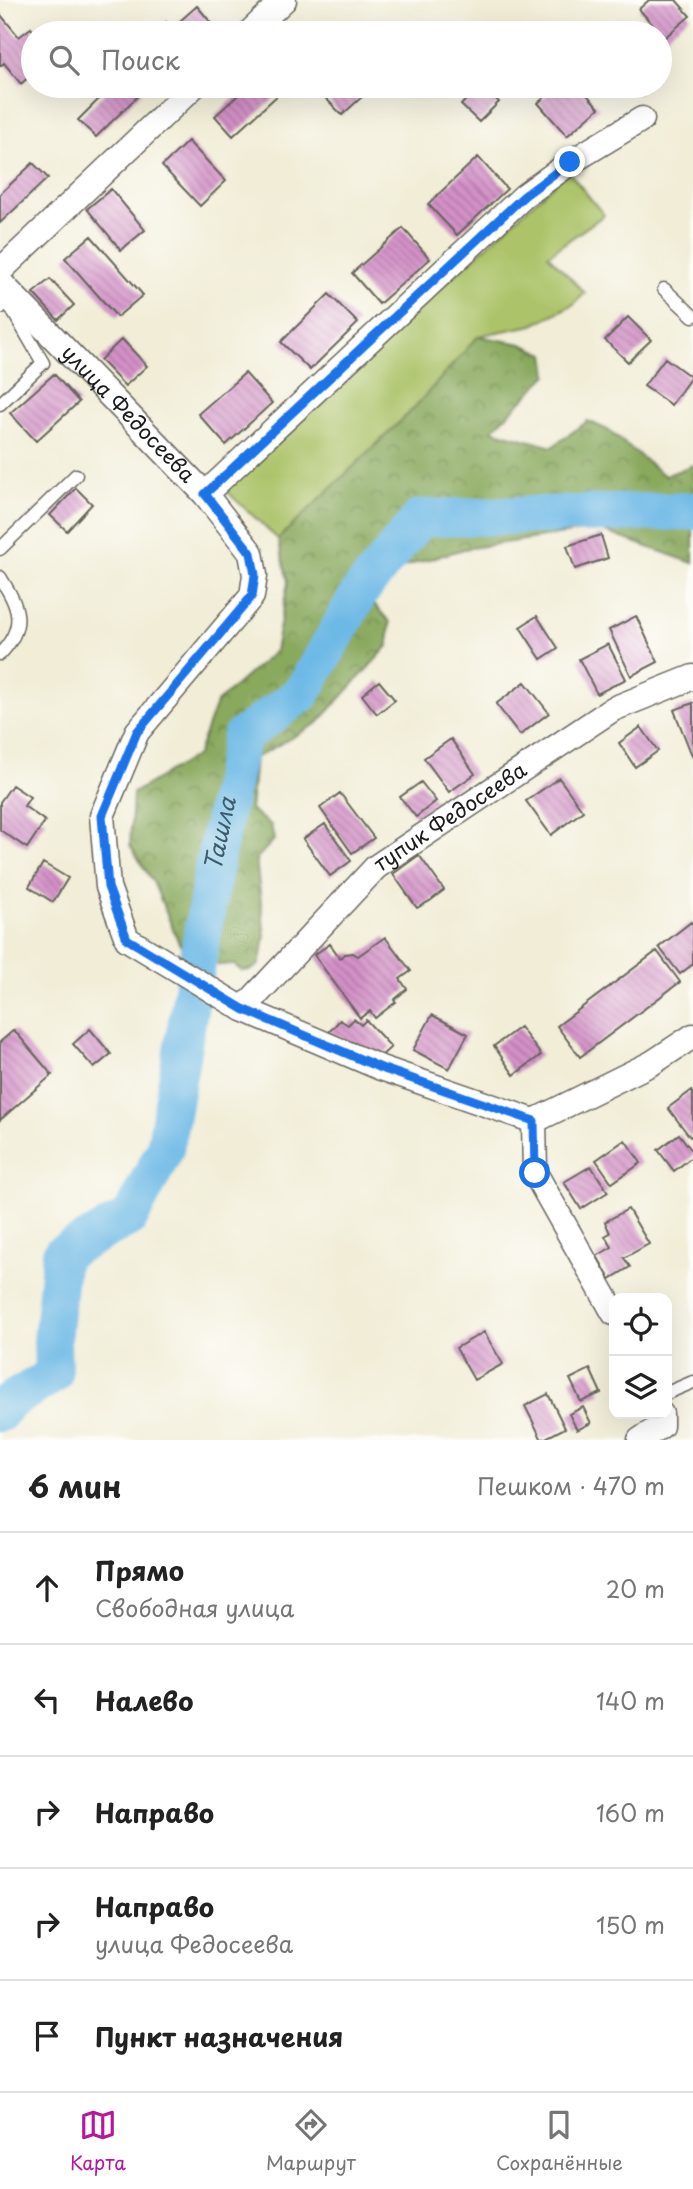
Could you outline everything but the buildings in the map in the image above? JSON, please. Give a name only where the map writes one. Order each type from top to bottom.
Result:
[{"type":"street","points":[[262,21],[284,0]]},
{"type":"street","points":[[0,271],[181,98]]},
{"type":"street","name":"улица Федосеева","points":[[0,282],[205,494],[524,196],[570,162],[642,119]]},
{"type":"street","points":[[205,494],[251,553],[255,575],[252,596],[137,732],[102,816],[108,887],[127,939],[243,1009],[381,1068],[534,1121],[652,1063],[693,1036]]},
{"type":"street","name":"тупик Федосеева","points":[[243,1009],[376,867],[613,709],[693,677]]},
{"type":"street","points":[[534,1121],[535,1173],[609,1303]]},
{"type":"street","points":[[640,1440],[661,1426],[661,1419]]},
{"type":"lane","points":[[664,289],[693,316]]},
{"type":"lane","points":[[0,308],[7,301],[43,363],[0,404]]},
{"type":"lane","points":[[0,549],[76,475]]},
{"type":"lane","points":[[0,577],[16,603],[17,629],[0,654]]},
{"type":"lane","points":[[672,1391],[693,1382]]},
{"type":"green space","points":[[568,171],[604,215],[548,255],[585,293],[574,304],[533,325],[478,336],[414,408],[278,539],[223,488]]},
{"type":"green space","points":[[478,336],[522,344],[545,354],[548,375],[492,430],[552,447],[588,421],[608,430],[665,476],[693,465],[693,563],[597,529],[464,549],[392,570],[369,599],[390,622],[388,646],[318,723],[255,758],[250,810],[271,825],[274,840],[256,859],[265,937],[259,965],[242,971],[234,965],[191,959],[179,943],[154,884],[130,845],[133,793],[197,755],[216,703],[275,651],[288,582],[278,539],[414,408]]},
{"type":"waterway","name":"Ташла","points":[[0,1413],[7,1403],[53,1375],[52,1341],[61,1254],[130,1217],[165,1149],[215,860],[241,737],[302,693],[360,592],[420,518],[693,511]]},
{"type":"route","points":[[535,1173],[534,1121],[381,1068],[243,1009],[127,939],[108,887],[102,816],[137,732],[252,596],[255,575],[251,553],[205,494],[524,196],[570,162]]}]
